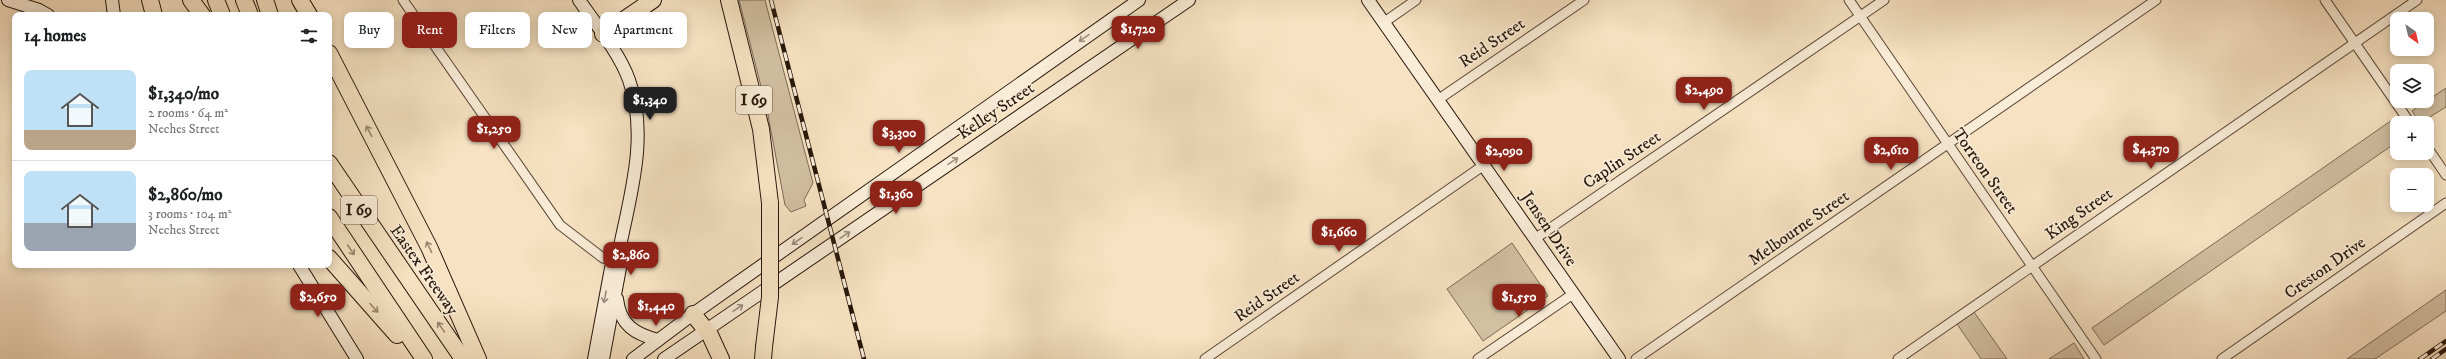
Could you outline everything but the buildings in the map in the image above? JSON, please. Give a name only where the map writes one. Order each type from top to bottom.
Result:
[{"type":"highway","points":[[150,0],[153,12]]},
{"type":"highway","points":[[191,0],[200,12]]},
{"type":"highway","points":[[216,0],[221,12]]},
{"type":"highway","points":[[244,0],[249,12]]},
{"type":"highway","points":[[265,0],[269,12]]},
{"type":"highway","points":[[300,0],[307,12]]},
{"type":"highway","points":[[635,12],[653,0]]},
{"type":"highway","name":"I 69","points":[[729,0],[760,129],[770,203],[770,297],[763,353]]},
{"type":"highway","points":[[332,59],[429,247],[478,359]]},
{"type":"highway","name":"Eastex Freeway","points":[[332,167],[463,359]]},
{"type":"highway","name":"I 69","points":[[332,221],[424,359]]},
{"type":"highway","points":[[332,261],[419,359]]},
{"type":"highway","points":[[693,314],[706,330],[721,359]]},
{"type":"main road","points":[[8,0],[43,12]]},
{"type":"main road","points":[[112,0],[114,12]]},
{"type":"main road","points":[[579,0],[600,30]]},
{"type":"main road","name":"Kelley Street","points":[[633,359],[693,314],[1139,0]]},
{"type":"main road","name":"Kelley Street","points":[[664,359],[1189,0]]},
{"type":"main road","name":"Jensen Drive","points":[[1368,0],[1620,359]]},
{"type":"main road","points":[[594,359],[611,268],[617,261],[637,158],[639,131],[636,104],[628,78],[611,48]]},
{"type":"main road","points":[[603,359],[616,296],[620,268],[617,261]]},
{"type":"main road","points":[[301,268],[356,359]]},
{"type":"main road","points":[[616,296],[621,317],[627,326],[643,336],[658,340]]},
{"type":"street","points":[[403,0],[560,226],[603,258],[617,261]]},
{"type":"street","points":[[1383,22],[1416,0]]},
{"type":"street","name":"Reid Street","points":[[1438,99],[1584,0]]},
{"type":"street","name":"Torreon Street","points":[[1849,0],[2096,359]]},
{"type":"street","name":"Caplin Street","points":[[1536,238],[1884,0]]},
{"type":"street","name":"Melbourne Street","points":[[1636,359],[2156,0]]},
{"type":"street","points":[[2326,0],[2405,116]]},
{"type":"street","name":"King Street","points":[[1898,359],[2417,0]]},
{"type":"street","points":[[2434,157],[2446,175]]},
{"type":"street","name":"Reid Street","points":[[1206,359],[1484,165]]},
{"type":"street","name":"Creston Drive","points":[[2222,359],[2446,203]]},
{"type":"street","points":[[1478,359],[1573,294]]},
{"type":"shaded area","points":[[739,0],[765,0],[813,183],[804,200],[806,206],[791,212],[785,205],[767,110]]},
{"type":"shaded area","points":[[2446,88],[2446,107],[2431,116],[2415,116],[2412,111],[2416,108],[2434,108],[2434,96]]},
{"type":"shaded area","points":[[2390,121],[2390,147],[2104,345],[2092,328]]},
{"type":"shaded area","points":[[1512,243],[1548,296],[1483,341],[1447,289]]},
{"type":"shaded area","points":[[2446,290],[2446,311],[2375,359],[2347,359]]},
{"type":"shaded area","points":[[1974,312],[2007,359],[1981,359],[1957,324]]},
{"type":"shaded area","points":[[2074,343],[2084,359],[2049,359]]},
{"type":"railway","points":[[771,0],[864,359]]},
{"type":"railway","points":[[2420,359],[2446,341]]},
{"type":"railway","points":[[2432,359],[2446,349]]}]
